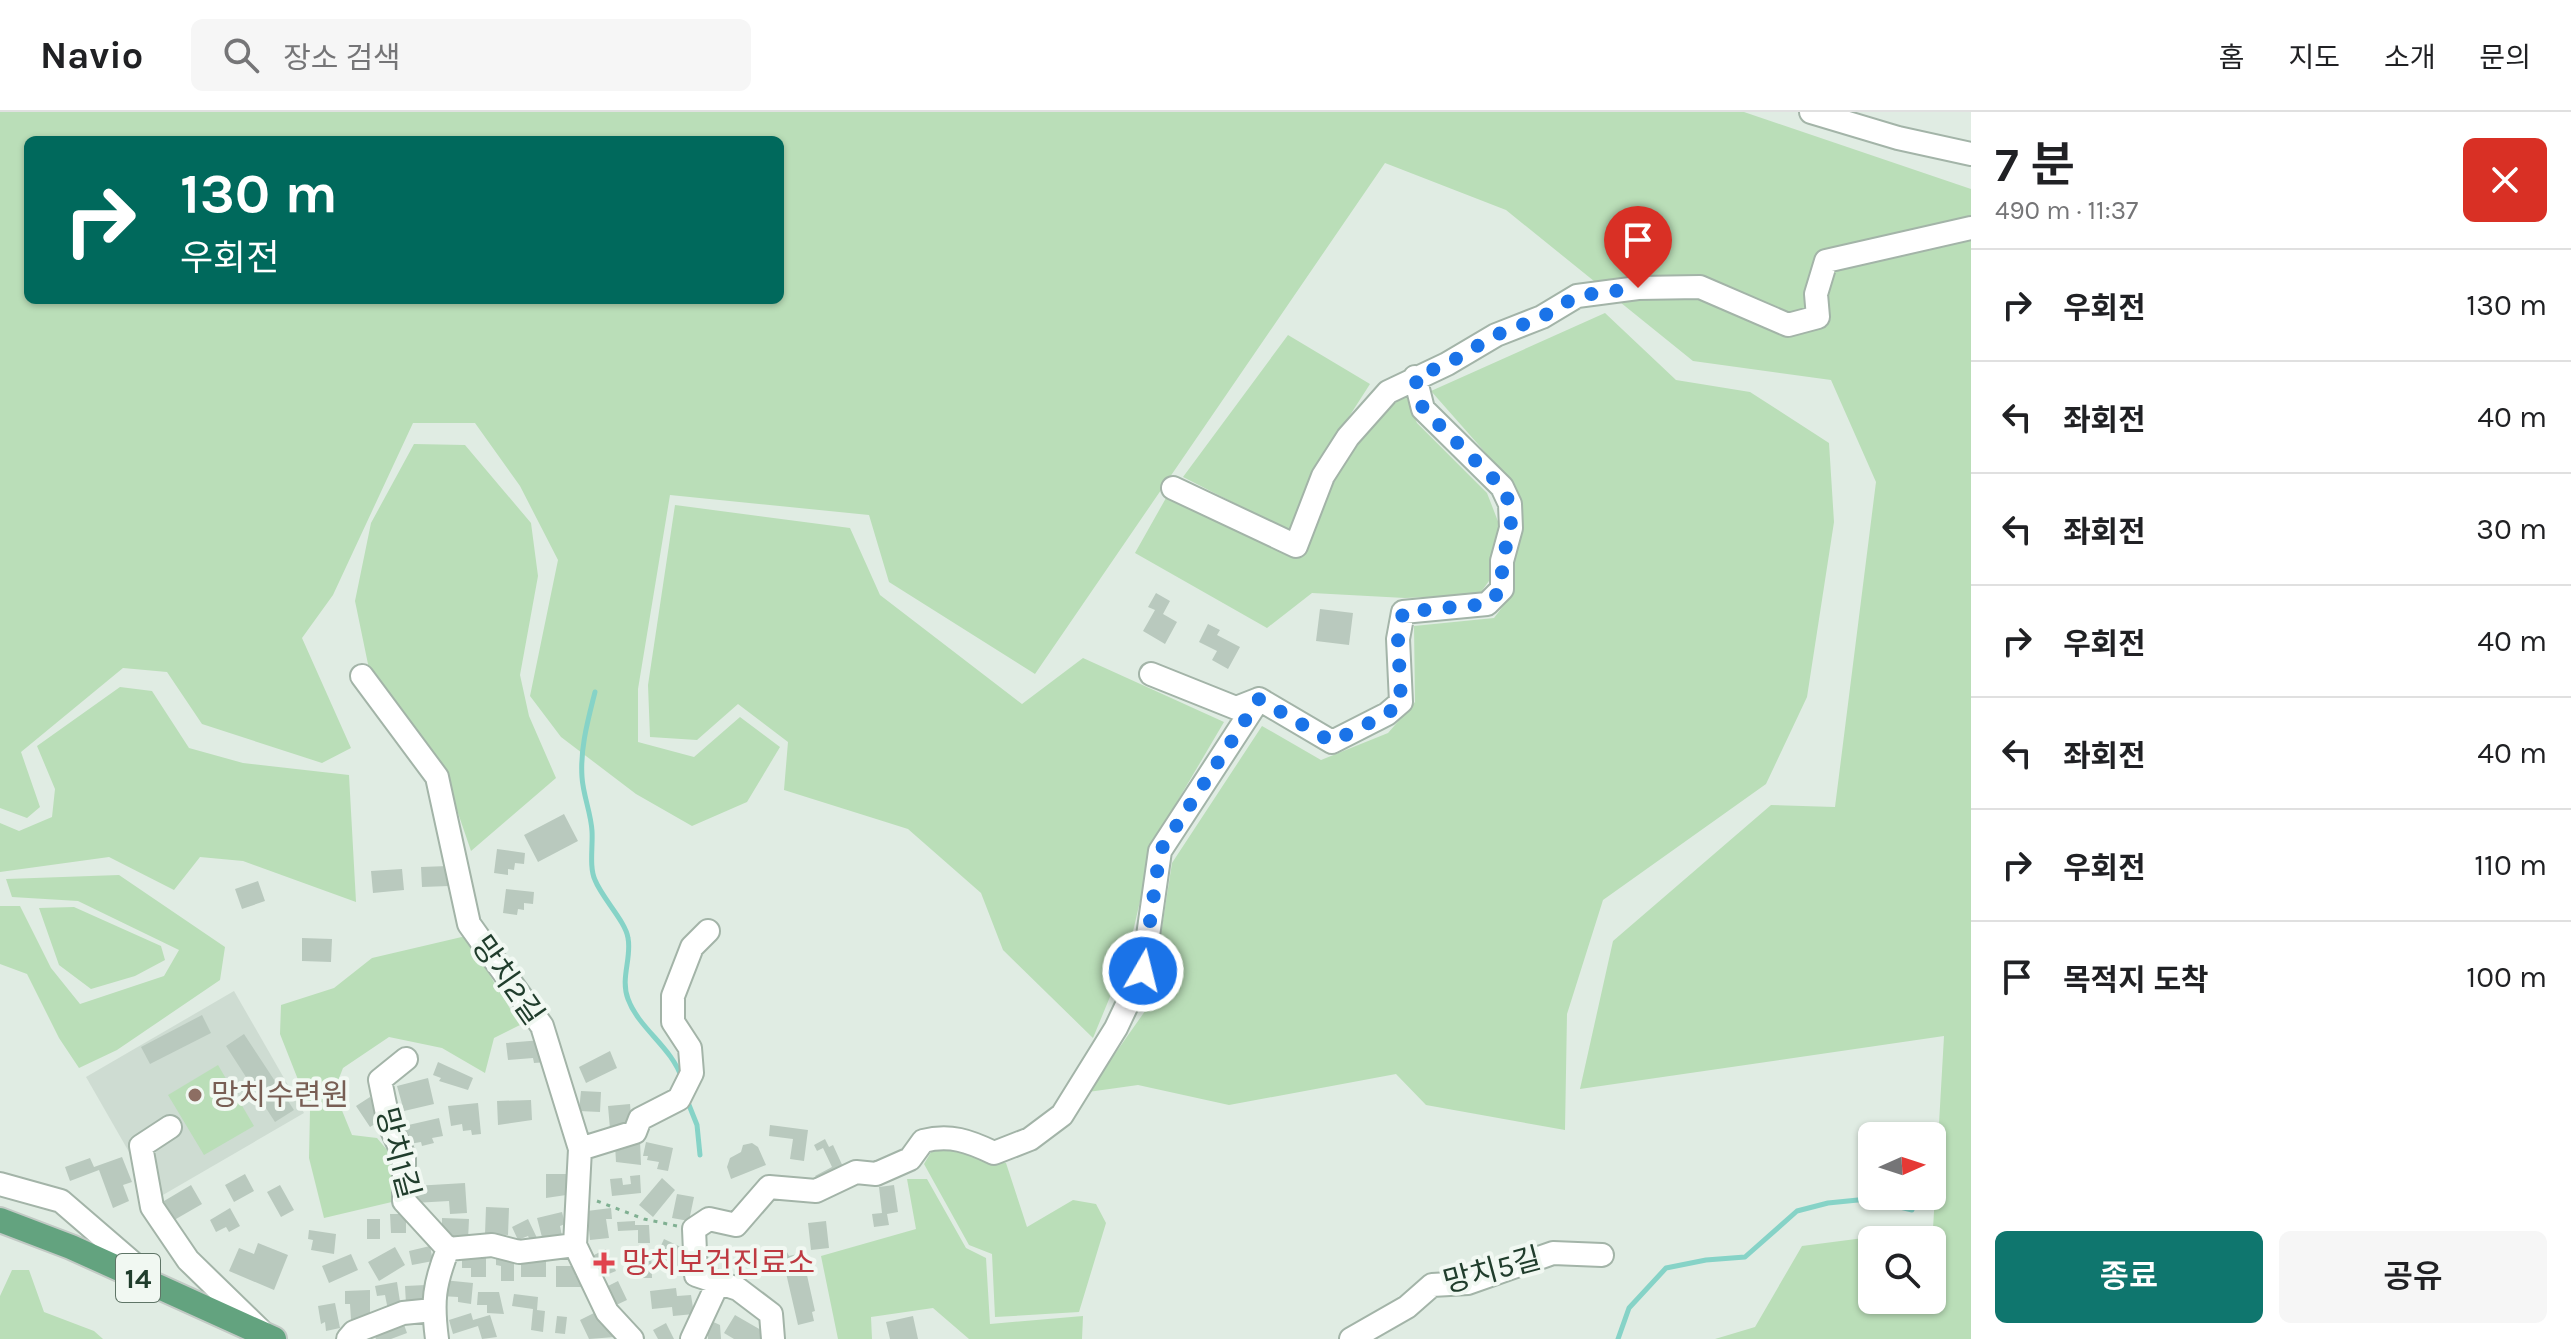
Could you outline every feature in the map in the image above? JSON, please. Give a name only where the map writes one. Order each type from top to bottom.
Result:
[{"type":"main road","name":"14","points":[[0,1220],[71,1247],[269,1337]]},
{"type":"street","points":[[1811,112],[1898,138],[1971,154]]},
{"type":"street","points":[[1173,488],[1296,546],[1323,476],[1348,437],[1388,392],[1447,364],[1496,335],[1542,317],[1577,296],[1638,288],[1700,287],[1788,325],[1818,317],[1816,294],[1826,261],[1971,228]]},
{"type":"street","points":[[1259,699],[1332,742],[1387,714],[1401,702],[1398,639],[1403,612],[1487,604],[1502,589],[1502,561],[1511,528],[1510,504],[1502,487],[1423,409],[1415,377]]},
{"type":"street","points":[[1151,674],[1236,708],[1259,699]]},
{"type":"street","name":"망치2길","points":[[362,676],[437,777],[469,924],[542,1026],[580,1149],[575,1245],[607,1312],[632,1339]]},
{"type":"street","points":[[773,1339],[771,1314],[738,1289],[696,1275],[694,1229],[709,1219],[736,1225],[769,1187],[816,1191],[856,1172],[876,1174],[910,1159],[923,1141],[944,1136],[975,1144],[994,1153],[1030,1139],[1062,1115],[1116,1028],[1143,971],[1160,851],[1259,699]]},
{"type":"street","points":[[580,1149],[635,1132],[640,1119],[679,1099],[692,1073],[690,1048],[673,1022],[673,996],[692,947],[708,931]]},
{"type":"street","name":"망치1길","points":[[406,1059],[380,1080],[389,1124],[404,1156],[404,1201],[448,1249]]},
{"type":"street","points":[[170,1127],[141,1146],[152,1207],[188,1260],[269,1337]]},
{"type":"street","points":[[0,1184],[61,1201],[169,1293]]},
{"type":"street","points":[[437,1339],[433,1310],[435,1281],[448,1249],[492,1245],[519,1252],[575,1245]]},
{"type":"street","name":"망치5길","points":[[1351,1339],[1407,1307],[1432,1285],[1468,1283],[1553,1253],[1602,1255]]},
{"type":"street","points":[[692,1339],[718,1283]]},
{"type":"street","points":[[348,1339],[354,1332],[403,1313],[433,1310]]},
{"type":"path","points":[[577,1197],[605,1202],[655,1222],[694,1229]]},
{"type":"shaded area","name":"망치수련원","points":[[234,991],[304,1113],[156,1199],[86,1077]]},
{"type":"green space","points":[[0,112],[1744,112],[1971,189],[1971,1339],[1715,1339],[1755,1327],[1802,1246],[1858,1239],[1858,1314],[1946,1314],[1946,1226],[1933,1226],[1934,1210],[1946,1210],[1946,1122],[1939,1122],[1944,1036],[1580,1089],[1613,941],[1771,805],[1835,807],[1876,482],[1831,380],[1693,361],[1506,210],[1385,163],[1035,674],[889,582],[869,515],[670,495],[638,689],[638,742],[694,757],[740,717],[780,747],[747,802],[692,826],[636,794],[561,737],[530,696],[558,560],[520,486],[475,423],[413,423],[333,595],[302,638],[351,748],[322,763],[202,724],[167,672],[123,668],[21,752],[40,807],[27,818],[0,808]]},
{"type":"green space","points":[[1605,313],[1676,380],[1750,392],[1829,443],[1834,522],[1807,697],[1766,784],[1603,900],[1567,1014],[1565,1130],[1426,1105],[1396,1074],[1229,1105],[1138,1085],[1088,1092],[1150,1004],[1172,863],[1262,726],[1321,760],[1388,733],[1415,702],[1414,626],[1494,618],[1513,593],[1514,565],[1522,530],[1514,485],[1431,391]]},
{"type":"green space","points":[[1288,335],[1370,384],[1318,465],[1289,531],[1183,477]]},
{"type":"green space","points":[[1405,393],[1417,423],[1487,493],[1499,524],[1491,578],[1479,595],[1405,598],[1312,593],[1267,628],[1135,553],[1166,498],[1299,555],[1330,481],[1371,428]]},
{"type":"green space","points":[[414,444],[465,445],[531,523],[538,576],[520,675],[529,716],[556,778],[471,851],[443,769],[369,669],[355,601],[371,523]]},
{"type":"green space","points":[[675,505],[850,528],[880,595],[1022,704],[1083,658],[1224,722],[1154,841],[1128,953],[1093,1038],[1003,950],[981,893],[908,829],[784,790],[788,742],[738,704],[697,740],[650,737],[648,685]]},
{"type":"green space","points":[[120,687],[152,691],[189,748],[243,763],[349,775],[356,902],[243,861],[200,857],[174,890],[109,857],[0,872],[0,823],[19,831],[52,817],[55,789],[37,746]]},
{"type":"green space","points":[[119,875],[225,947],[220,980],[117,1050],[79,1068],[59,1038],[27,974],[0,964],[0,906],[20,906],[51,968],[80,1004],[164,976],[179,950],[78,901],[12,897],[6,879]]},
{"type":"green space","points":[[74,907],[161,946],[165,960],[135,976],[91,989],[59,965],[39,908]]},
{"type":"green space","points":[[466,936],[520,1025],[494,1038],[485,1073],[442,1048],[389,1037],[343,1068],[334,1091],[352,1135],[377,1138],[393,1157],[396,1201],[324,1218],[309,1158],[310,1110],[280,1034],[281,1005],[334,988],[372,958]]},
{"type":"green space","points":[[218,1065],[254,1126],[204,1155],[168,1095]]},
{"type":"green space","points":[[955,1144],[973,1156],[1006,1163],[1027,1227],[1073,1200],[1096,1204],[1106,1223],[1079,1312],[995,1317],[992,1254],[969,1245],[924,1164],[934,1147]]},
{"type":"green space","points":[[907,1179],[927,1179],[966,1248],[986,1258],[990,1324],[1083,1316],[1082,1339],[969,1339],[933,1308],[871,1317],[872,1339],[838,1339],[821,1256],[916,1229]]},
{"type":"green space","points":[[12,1270],[29,1270],[44,1312],[94,1331],[103,1339],[0,1339],[0,1296]]},
{"type":"building","points":[[1156,593],[1170,601],[1163,614],[1177,622],[1165,644],[1143,631],[1155,610],[1148,607]]},
{"type":"building","points":[[1320,609],[1353,613],[1349,645],[1316,641]]},
{"type":"building","points":[[1208,624],[1220,630],[1217,635],[1240,647],[1228,669],[1212,660],[1217,651],[1199,642]]},
{"type":"building","points":[[564,814],[578,841],[538,862],[524,835]]},
{"type":"building","points":[[497,849],[525,853],[524,864],[515,863],[514,870],[508,869],[508,875],[494,873]]},
{"type":"building","points":[[448,866],[449,886],[422,887],[421,867]]},
{"type":"building","points":[[402,869],[404,890],[373,893],[371,871]]},
{"type":"building","points":[[258,881],[265,901],[242,909],[235,889]]},
{"type":"building","points":[[506,889],[534,892],[533,904],[524,903],[524,910],[518,909],[517,915],[503,913]]},
{"type":"building","points":[[302,938],[332,939],[331,962],[302,961]]},
{"type":"building","points":[[202,1015],[211,1033],[150,1064],[141,1047]]},
{"type":"building","points":[[244,1034],[294,1110],[275,1122],[226,1046]]},
{"type":"building","points":[[542,1040],[547,1062],[534,1063],[533,1058],[508,1060],[506,1043]]},
{"type":"building","points":[[610,1051],[617,1068],[586,1083],[579,1067]]},
{"type":"building","points":[[438,1062],[473,1078],[468,1090],[439,1081],[441,1078],[433,1075]]},
{"type":"building","points":[[428,1078],[434,1104],[404,1111],[397,1086]]},
{"type":"building","points":[[581,1091],[601,1092],[600,1112],[579,1111]]},
{"type":"building","points":[[370,1097],[383,1119],[370,1127],[356,1106]]},
{"type":"building","points":[[531,1100],[532,1120],[498,1125],[497,1101]]},
{"type":"building","points":[[478,1103],[481,1134],[472,1135],[471,1130],[463,1131],[462,1124],[451,1126],[448,1106]]},
{"type":"building","points":[[630,1104],[632,1127],[610,1129],[608,1106]]},
{"type":"building","points":[[439,1118],[443,1136],[432,1138],[434,1143],[422,1146],[421,1142],[409,1144],[404,1126]]},
{"type":"building","points":[[770,1125],[808,1130],[804,1161],[790,1159],[793,1139],[769,1136]]},
{"type":"building","points":[[825,1139],[829,1147],[833,1145],[845,1171],[819,1184],[815,1176],[832,1167],[823,1148],[817,1151],[814,1145]]},
{"type":"building","points":[[640,1140],[641,1165],[616,1162],[615,1145]]},
{"type":"building","points":[[646,1142],[673,1148],[668,1171],[657,1169],[659,1162],[643,1156]]},
{"type":"building","points":[[752,1143],[758,1147],[766,1165],[731,1179],[727,1167],[730,1158],[741,1152],[743,1145]]},
{"type":"building","points":[[122,1157],[132,1182],[123,1185],[129,1201],[113,1208],[99,1170],[70,1181],[65,1167],[90,1158],[94,1167]]},
{"type":"building","points":[[245,1174],[254,1191],[234,1202],[225,1185]]},
{"type":"building","points":[[546,1174],[573,1174],[573,1194],[546,1198]]},
{"type":"building","points":[[640,1175],[641,1193],[612,1196],[610,1179],[622,1178],[623,1185],[631,1184],[630,1176]]},
{"type":"building","points":[[662,1178],[675,1190],[653,1217],[639,1205]]},
{"type":"building","points":[[465,1183],[467,1213],[450,1214],[449,1201],[414,1203],[414,1186]]},
{"type":"building","points":[[191,1185],[202,1204],[169,1223],[159,1204]]},
{"type":"building","points":[[280,1185],[294,1210],[281,1217],[267,1192]]},
{"type":"building","points":[[894,1185],[898,1212],[887,1214],[889,1225],[874,1227],[872,1214],[882,1213],[879,1187]]},
{"type":"building","points":[[677,1194],[694,1197],[689,1221],[672,1218]]},
{"type":"building","points":[[486,1207],[509,1208],[508,1235],[485,1234]]},
{"type":"building","points":[[230,1208],[240,1226],[229,1232],[226,1227],[216,1232],[210,1220]]},
{"type":"building","points":[[611,1208],[612,1219],[606,1219],[609,1238],[590,1240],[587,1211]]},
{"type":"building","points":[[562,1212],[565,1224],[560,1226],[562,1236],[543,1241],[537,1218]]},
{"type":"building","points":[[390,1214],[406,1214],[406,1233],[391,1233]]},
{"type":"building","points":[[442,1218],[469,1219],[468,1240],[442,1235]]},
{"type":"building","points":[[367,1219],[380,1219],[380,1239],[367,1239]]},
{"type":"building","points":[[528,1219],[537,1238],[531,1242],[528,1236],[518,1240],[512,1227]]},
{"type":"building","points":[[635,1221],[635,1225],[649,1225],[650,1243],[638,1243],[638,1230],[618,1231],[617,1222]]},
{"type":"building","points":[[826,1221],[829,1248],[811,1250],[808,1223]]},
{"type":"building","points":[[309,1230],[336,1234],[334,1254],[311,1250],[313,1240],[308,1239]]},
{"type":"building","points":[[664,1239],[685,1249],[674,1273],[653,1263]]},
{"type":"building","points":[[258,1243],[288,1255],[274,1290],[229,1271],[239,1248],[254,1254]]},
{"type":"building","points":[[430,1246],[433,1261],[412,1265],[409,1251]]},
{"type":"building","points":[[395,1247],[405,1265],[379,1281],[368,1262]]},
{"type":"building","points":[[606,1249],[616,1271],[601,1277],[592,1256]]},
{"type":"building","points":[[781,1249],[786,1250],[789,1256],[802,1253],[815,1311],[812,1312],[814,1321],[798,1325],[783,1260],[777,1255]]},
{"type":"building","points":[[651,1251],[652,1278],[626,1272],[625,1252]]},
{"type":"building","points":[[462,1253],[486,1254],[486,1277],[471,1277],[471,1268],[462,1268]]},
{"type":"building","points":[[351,1254],[358,1270],[329,1283],[322,1266]]},
{"type":"building","points":[[496,1256],[514,1256],[514,1281],[501,1281],[501,1266],[496,1265]]},
{"type":"building","points":[[521,1259],[546,1259],[546,1277],[521,1277]]},
{"type":"building","points":[[556,1266],[575,1266],[575,1276],[581,1275],[581,1287],[556,1287]]},
{"type":"building","points":[[443,1280],[473,1283],[471,1304],[458,1302],[458,1297],[441,1296]]},
{"type":"building","points":[[618,1281],[627,1300],[614,1306],[606,1287]]},
{"type":"building","points":[[397,1282],[401,1308],[388,1310],[385,1295],[377,1296],[375,1286]]},
{"type":"building","points":[[426,1285],[427,1304],[406,1304],[405,1286]]},
{"type":"building","points":[[676,1288],[677,1296],[691,1295],[694,1314],[673,1316],[672,1307],[652,1309],[650,1291]]},
{"type":"building","points":[[370,1290],[370,1320],[351,1320],[350,1304],[345,1304],[345,1291]]},
{"type":"building","points":[[478,1292],[499,1292],[504,1314],[487,1313],[487,1305],[477,1305]]},
{"type":"building","points":[[514,1294],[538,1297],[537,1310],[545,1311],[543,1332],[531,1330],[533,1309],[512,1306]]},
{"type":"building","points":[[335,1303],[340,1328],[326,1331],[325,1322],[321,1324],[318,1306]]},
{"type":"building","points":[[602,1309],[615,1337],[589,1339],[580,1320]]},
{"type":"building","points":[[471,1313],[473,1320],[490,1315],[497,1337],[482,1339],[478,1326],[453,1334],[449,1320]]},
{"type":"building","points":[[735,1315],[768,1334],[765,1339],[734,1339],[724,1333]]},
{"type":"building","points":[[557,1316],[567,1317],[565,1334],[555,1333]]},
{"type":"building","points":[[913,1316],[918,1339],[890,1339],[886,1322]]},
{"type":"building","points":[[402,1319],[407,1333],[391,1339],[376,1339],[372,1330]]},
{"type":"building","points":[[709,1320],[720,1325],[721,1339],[708,1339],[708,1334],[704,1332]]},
{"type":"building","points":[[666,1323],[674,1339],[658,1339],[653,1330]]},
{"type":"waterway","points":[[595,692],[582,755],[583,784],[591,824],[593,875],[626,932],[629,946],[625,983],[628,999],[640,1020],[671,1057],[682,1079]]},
{"type":"waterway","points":[[687,1100],[697,1125],[700,1155]]},
{"type":"waterway","points":[[1618,1339],[1629,1308],[1666,1268],[1706,1260],[1745,1257],[1797,1211],[1858,1200]]},
{"type":"place","name":"망치수련원","points":[[195,1095]]},
{"type":"place","name":"망치보건진료소","points":[[604,1263]]},
{"type":"route","points":[[1143,971],[1160,851],[1259,699],[1332,742],[1387,714],[1401,702],[1398,639],[1403,612],[1487,604],[1502,589],[1502,561],[1511,528],[1510,504],[1502,487],[1423,409],[1415,377],[1447,364],[1496,335],[1542,317],[1577,296],[1638,288]]}]
